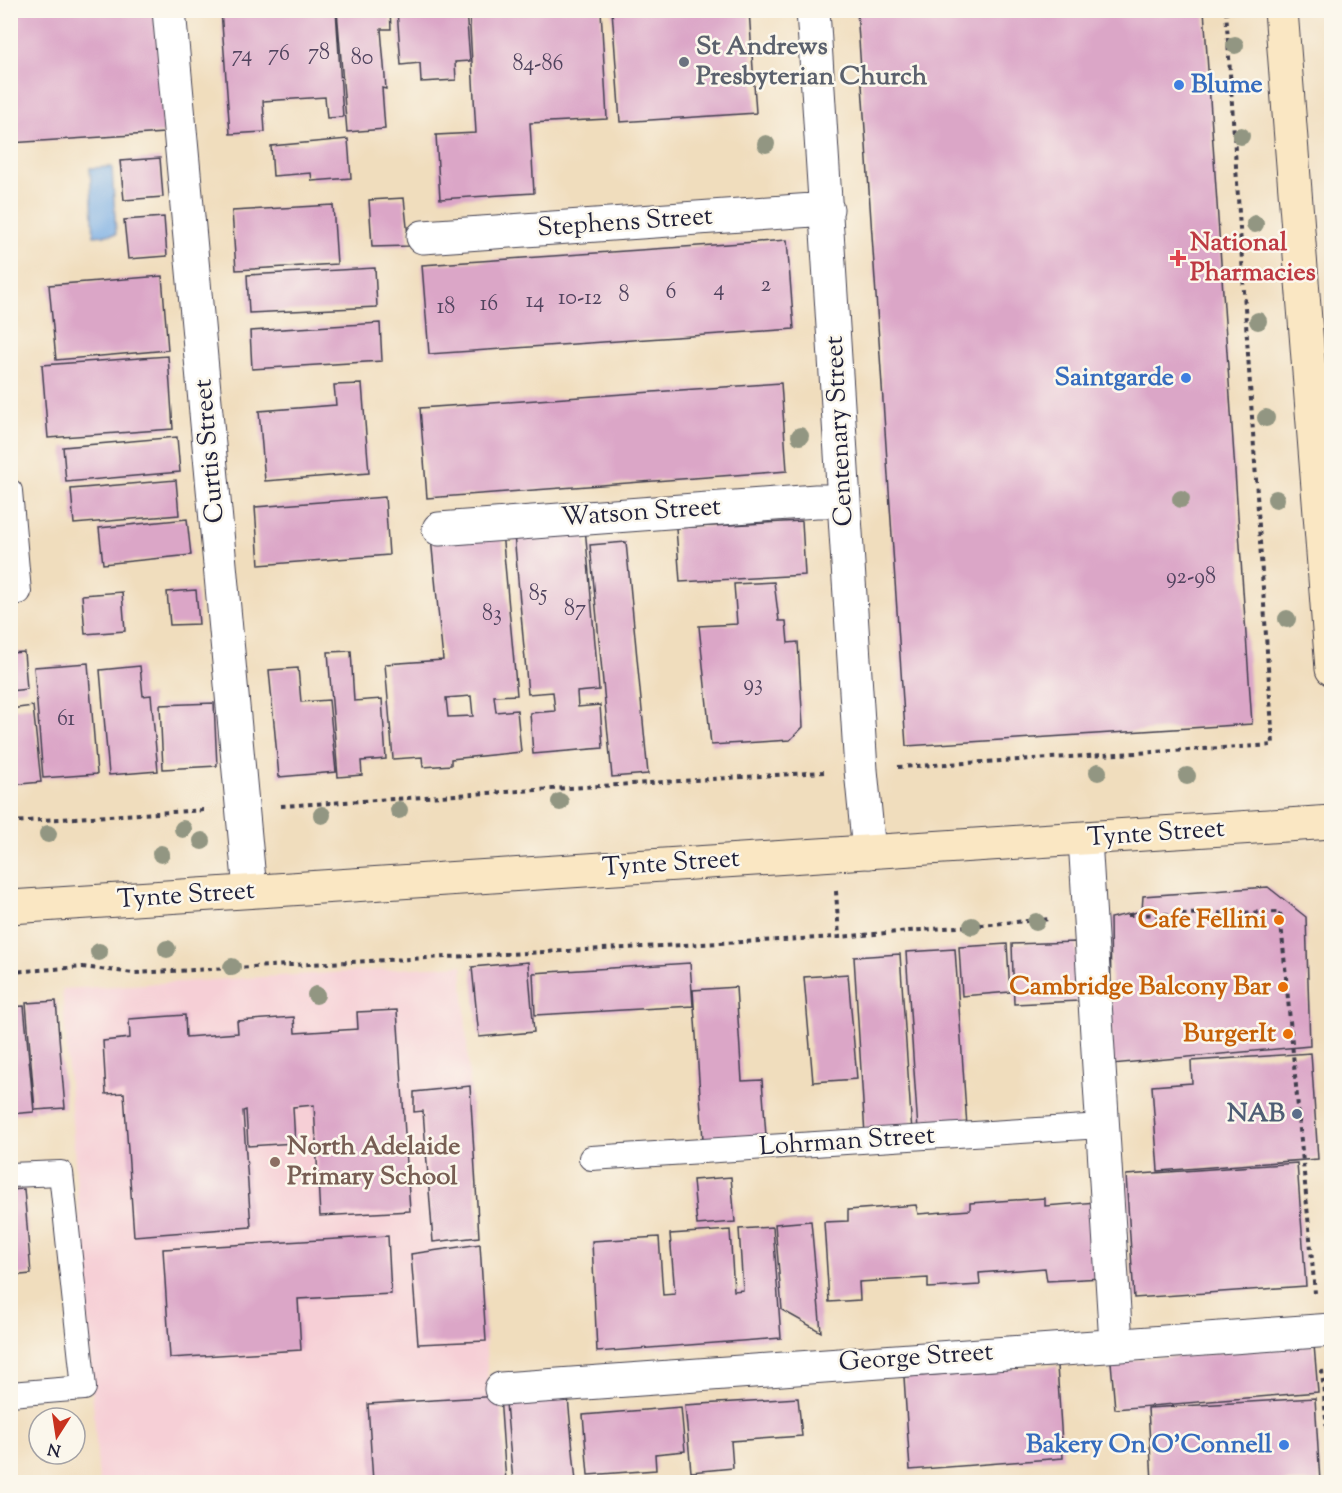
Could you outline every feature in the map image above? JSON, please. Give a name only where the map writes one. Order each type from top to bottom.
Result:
[{"type":"street","name":"Curtis Street","points":[[169,10],[250,891]]},
{"type":"street","name":"Centenary Street","points":[[813,10],[861,770],[869,852]]},
{"type":"street","points":[[1281,10],[1332,669]]},
{"type":"street","name":"Stephens Street","points":[[423,237],[826,209]]},
{"type":"street","name":"Watson Street","points":[[439,528],[844,501]]},
{"type":"street","name":"Tynte Street","points":[[10,907],[1332,822]]},
{"type":"street","points":[[1085,838],[1116,1344]]},
{"type":"street","name":"George Street","points":[[501,1389],[1325,1330]]},
{"type":"lane","points":[[10,491],[19,592],[10,592]]},
{"type":"lane","name":"Lohrman Street","points":[[591,1158],[1102,1126]]},
{"type":"lane","points":[[10,1175],[61,1173],[84,1388],[10,1394]]},
{"type":"path","points":[[274,806],[1273,745],[1226,10]]},
{"type":"path","points":[[10,822],[211,810]]},
{"type":"path","points":[[10,972],[83,967],[134,973],[791,939],[1090,916],[1280,912],[1325,1330],[1331,1482]]},
{"type":"shaded area","name":"North Adelaide Primary School","points":[[462,965],[489,1396],[501,1414],[506,1482],[99,1482],[62,989]]},
{"type":"water","points":[[112,167],[116,234],[94,236],[90,168]]},
{"type":"building","points":[[10,10],[155,10],[164,133],[10,143]]},
{"type":"building","points":[[221,10],[336,10],[343,117],[327,118],[325,97],[263,101],[265,132],[230,134]]},
{"type":"building","points":[[337,10],[390,10],[391,29],[381,29],[386,89],[382,88],[385,129],[347,132]]},
{"type":"building","points":[[397,10],[466,10],[470,61],[455,62],[456,80],[421,82],[420,63],[401,65]]},
{"type":"building","points":[[469,10],[601,10],[607,119],[530,123],[534,193],[440,199],[436,135],[476,133]]},
{"type":"building","name":"St Andrews Presbyterian Church","points":[[612,10],[749,10],[756,113],[620,122]]},
{"type":"building","points":[[857,10],[1204,10],[1252,724],[906,746]]},
{"type":"building","points":[[348,139],[351,178],[312,181],[311,173],[273,176],[271,146]]},
{"type":"building","points":[[160,158],[163,197],[124,200],[120,161]]},
{"type":"building","points":[[404,198],[409,246],[372,247],[369,200]]},
{"type":"building","points":[[333,205],[337,264],[236,270],[232,211]]},
{"type":"building","points":[[164,217],[167,256],[128,259],[124,220]]},
{"type":"building","points":[[787,240],[794,329],[429,354],[422,265]]},
{"type":"building","points":[[375,268],[377,307],[249,313],[247,275]]},
{"type":"building","points":[[162,276],[168,350],[56,360],[49,285]]},
{"type":"building","points":[[380,323],[382,361],[252,369],[250,331]]},
{"type":"building","points":[[168,356],[173,429],[48,438],[42,365]]},
{"type":"building","points":[[781,383],[787,471],[427,498],[420,408]]},
{"type":"building","points":[[362,384],[369,473],[265,481],[259,411],[336,405],[334,385]]},
{"type":"building","points":[[177,437],[180,472],[66,482],[63,447]]},
{"type":"building","points":[[176,480],[179,515],[74,524],[71,489]]},
{"type":"building","points":[[385,497],[389,555],[259,565],[255,507]]},
{"type":"building","points":[[187,519],[191,555],[103,564],[99,528]]},
{"type":"building","points":[[802,521],[805,575],[680,582],[676,528]]},
{"type":"building","points":[[585,527],[599,690],[577,692],[578,707],[600,705],[603,748],[533,754],[530,713],[555,711],[553,692],[528,694],[514,534]]},
{"type":"building","points":[[502,532],[517,695],[494,696],[496,712],[517,710],[521,752],[451,759],[451,765],[423,767],[422,757],[393,759],[385,664],[443,660],[431,538]],"holes":[[[471,696],[473,716],[448,717],[446,698]]]},
{"type":"building","points":[[626,542],[648,774],[612,777],[590,545]]},
{"type":"building","points":[[774,582],[779,621],[786,621],[788,643],[798,642],[803,727],[790,740],[711,745],[699,626],[737,624],[734,584]]},
{"type":"building","points":[[196,590],[199,624],[170,625],[167,592]]},
{"type":"building","points":[[122,592],[125,631],[85,634],[82,595]]},
{"type":"building","points":[[351,651],[354,701],[382,699],[386,759],[361,761],[362,775],[338,777],[328,652]]},
{"type":"building","points":[[24,652],[27,689],[10,691],[10,653]]},
{"type":"building","points":[[88,663],[97,774],[43,778],[34,667]]},
{"type":"building","points":[[140,666],[143,696],[151,695],[158,771],[109,775],[100,670]]},
{"type":"building","points":[[298,668],[301,702],[329,700],[336,772],[279,777],[269,670]]},
{"type":"building","points":[[214,703],[217,766],[163,769],[160,705]]},
{"type":"building","points":[[33,706],[41,782],[10,785],[10,709]]},
{"type":"building","points":[[1268,887],[1306,917],[1310,1046],[1112,1064],[1110,918],[1142,911],[1143,896]]},
{"type":"building","points":[[1076,942],[1079,1001],[1014,1004],[1012,944]]},
{"type":"building","points":[[1007,944],[1010,992],[962,996],[959,947]]},
{"type":"building","points":[[955,949],[967,1127],[918,1130],[906,952]]},
{"type":"building","points":[[900,954],[912,1132],[865,1135],[854,957]]},
{"type":"building","points":[[528,962],[534,1032],[479,1037],[472,967]]},
{"type":"building","points":[[690,963],[693,1006],[535,1015],[533,973]]},
{"type":"building","points":[[848,974],[857,1079],[813,1082],[804,977]]},
{"type":"building","points":[[736,987],[742,1081],[762,1080],[766,1136],[703,1140],[693,990]]},
{"type":"building","points":[[56,1001],[65,1108],[35,1110],[26,1003]]},
{"type":"building","points":[[24,1006],[34,1112],[10,1114],[10,1007]]},
{"type":"building","points":[[397,1010],[410,1211],[320,1216],[314,1105],[293,1107],[295,1143],[248,1146],[246,1110],[243,1111],[251,1227],[134,1236],[124,1093],[106,1094],[103,1041],[130,1038],[129,1019],[185,1015],[186,1037],[238,1033],[237,1021],[294,1017],[295,1033],[358,1029],[357,1012]]},
{"type":"building","points":[[1311,1053],[1318,1159],[1158,1171],[1152,1086],[1192,1083],[1191,1061]]},
{"type":"building","points":[[470,1086],[479,1237],[433,1242],[423,1111],[414,1112],[414,1092]]},
{"type":"building","points":[[1297,1163],[1306,1286],[1134,1298],[1126,1175]]},
{"type":"building","points":[[731,1177],[735,1222],[697,1225],[693,1180]]},
{"type":"building","points":[[24,1189],[31,1274],[10,1276],[10,1190]]},
{"type":"building","points":[[1045,1198],[1045,1206],[1097,1202],[1102,1278],[1047,1281],[1045,1268],[979,1273],[980,1285],[928,1288],[928,1278],[859,1282],[860,1300],[829,1302],[824,1222],[848,1221],[848,1210],[916,1205],[918,1214],[970,1210],[970,1203]]},
{"type":"building","points":[[811,1221],[821,1332],[782,1310],[775,1224]]},
{"type":"building","points":[[773,1227],[781,1338],[597,1352],[592,1241],[659,1237],[663,1295],[675,1294],[670,1234],[730,1230],[734,1291],[743,1290],[739,1229]]},
{"type":"building","points":[[388,1236],[391,1294],[298,1299],[301,1350],[170,1358],[163,1249]]},
{"type":"building","points":[[480,1244],[486,1341],[418,1344],[411,1254]]},
{"type":"building","points":[[1314,1345],[1318,1392],[1115,1409],[1111,1362]]},
{"type":"building","points":[[1057,1366],[1063,1458],[910,1470],[904,1377]]},
{"type":"building","points":[[500,1396],[506,1482],[373,1482],[368,1404]]},
{"type":"building","points":[[568,1398],[576,1482],[513,1482],[506,1403]]},
{"type":"building","points":[[798,1398],[802,1436],[731,1441],[733,1468],[691,1472],[685,1405]]},
{"type":"building","points":[[1315,1398],[1320,1482],[1152,1482],[1148,1408]]},
{"type":"building","points":[[681,1407],[685,1451],[655,1454],[656,1470],[588,1475],[583,1415]]},
{"type":"place","name":"St Andrews Presbyterian Church","points":[[684,62]]},
{"type":"place","name":"Blume","points":[[1179,85]]},
{"type":"place","name":"National Pharmacies","points":[[1178,258]]},
{"type":"place","name":"Saintgarde","points":[[1186,378]]},
{"type":"place","name":"Cafe Fellini","points":[[1279,920]]},
{"type":"place","name":"Cambridge Balcony Bar","points":[[1283,987]]},
{"type":"place","name":"BurgerIt","points":[[1288,1034]]},
{"type":"place","name":"NAB","points":[[1297,1114]]},
{"type":"place","name":"North Adelaide Primary School","points":[[275,1162]]},
{"type":"place","name":"Bakery On O'Connell","points":[[1284,1445]]}]
